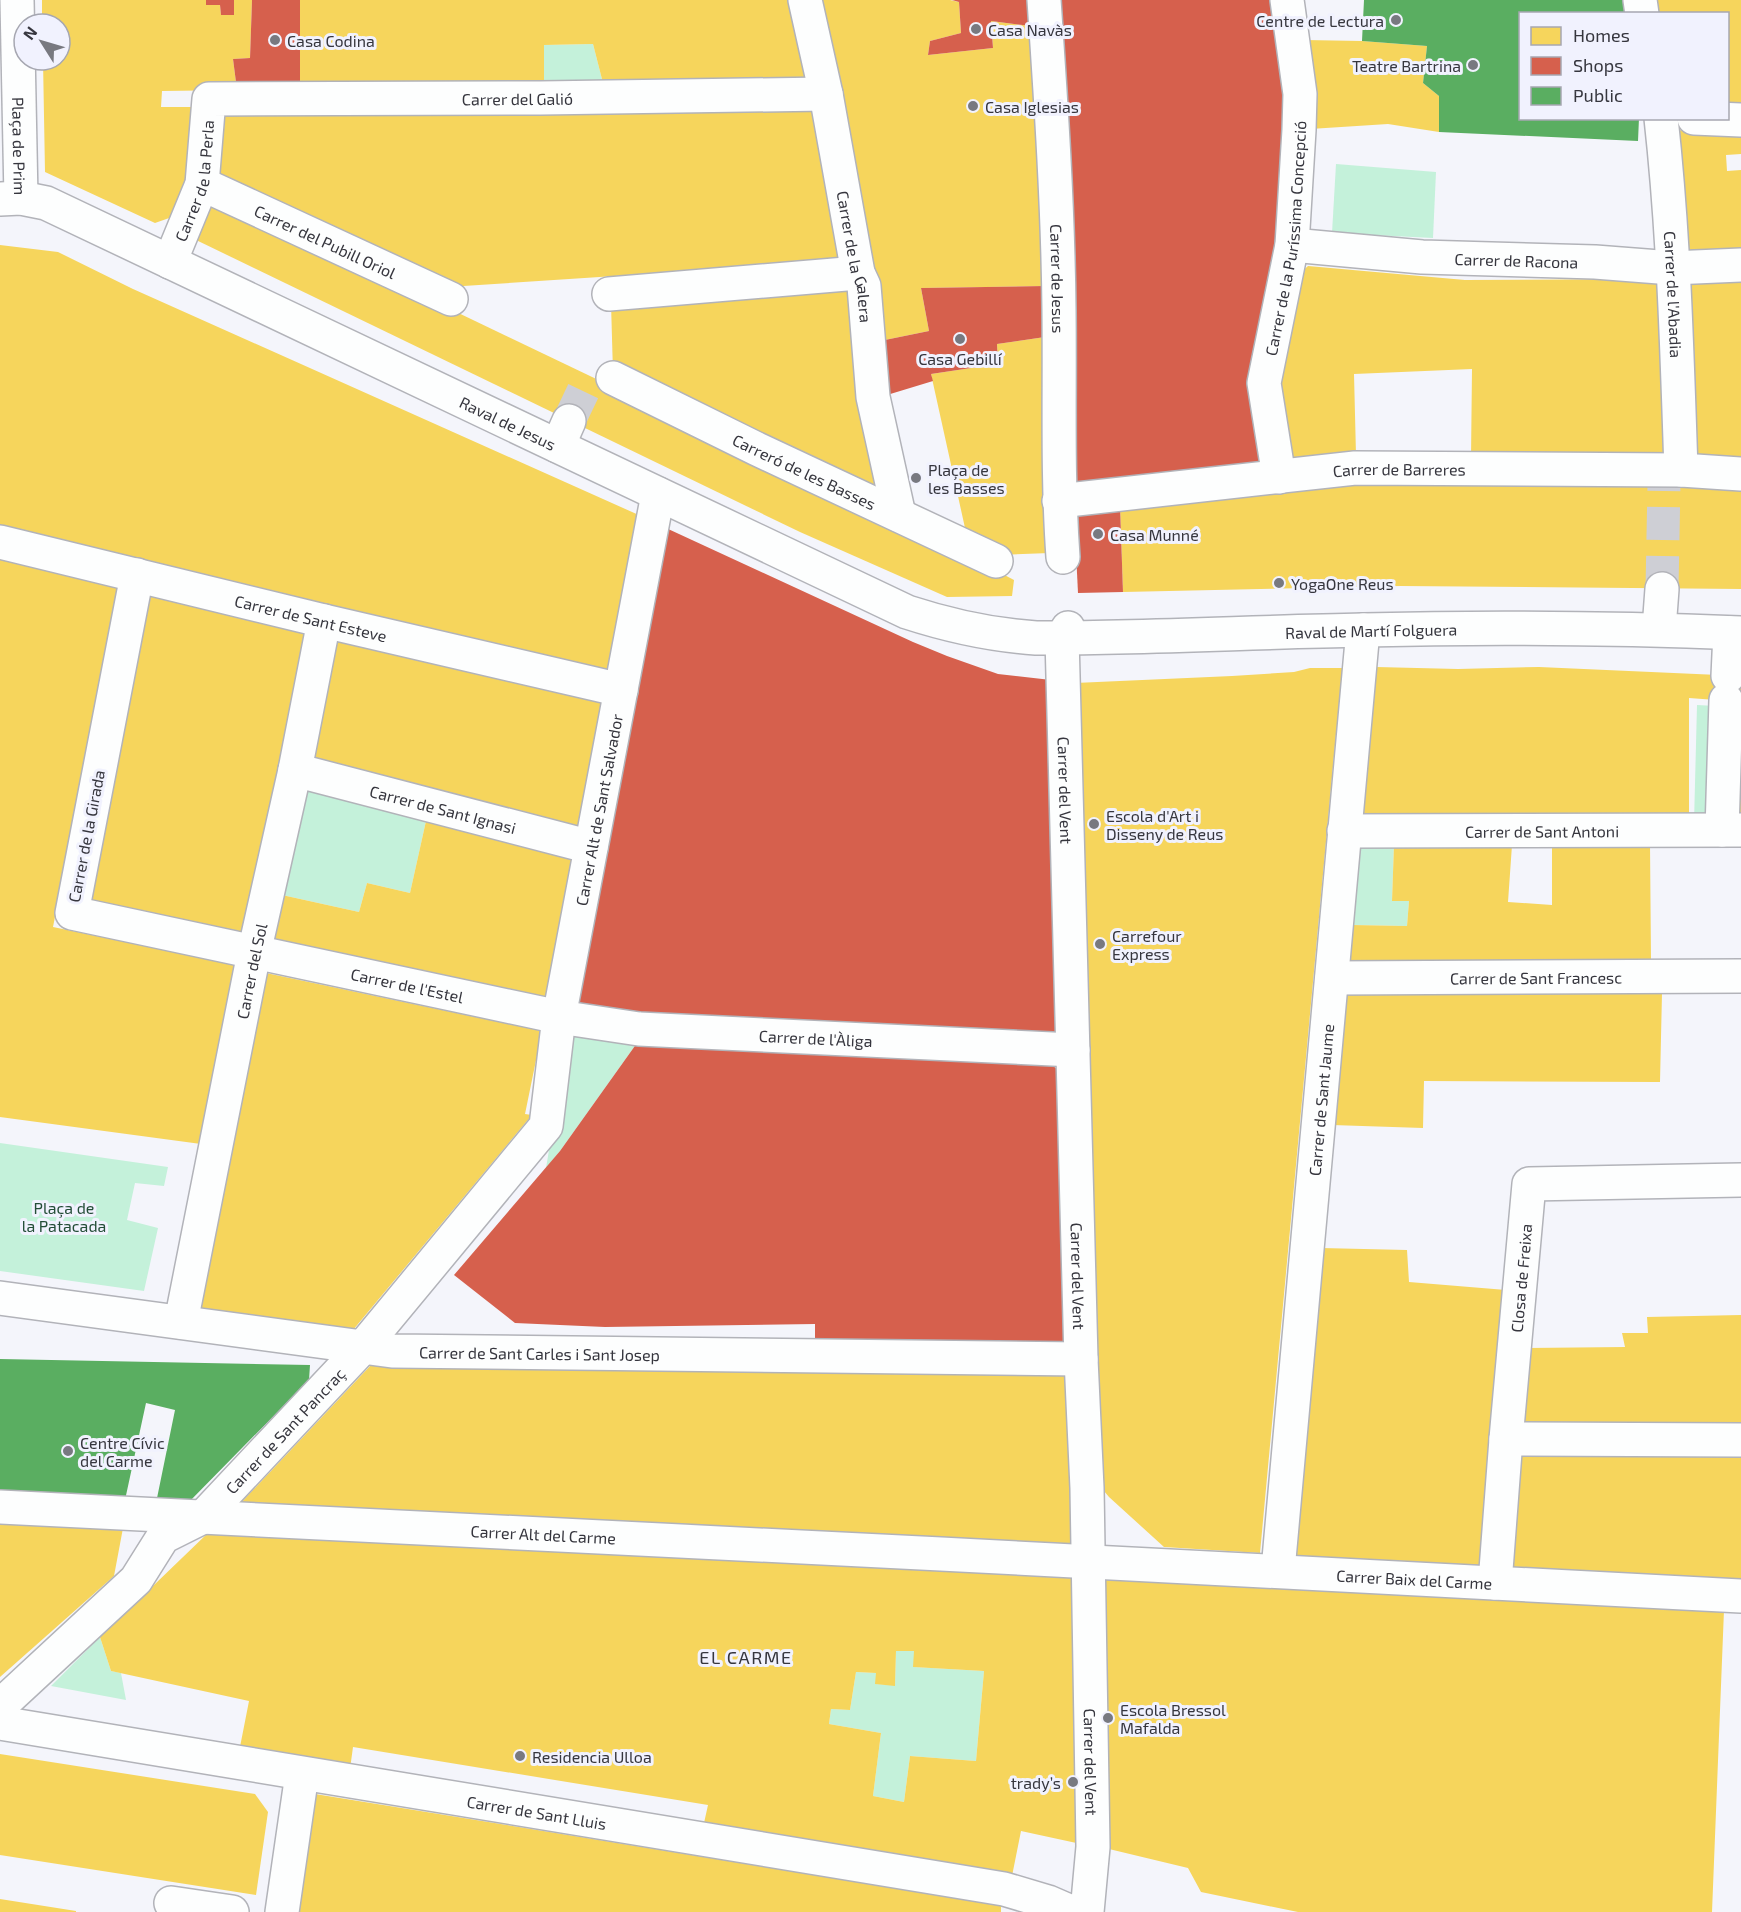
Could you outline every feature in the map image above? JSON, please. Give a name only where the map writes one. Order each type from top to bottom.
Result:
[{"type":"street","name":"Plaça de Prim","points":[[11,198],[17,0]]},
{"type":"street","name":"Carrer de la Galera","points":[[805,0],[826,94],[858,273],[864,286],[873,397],[899,515]]},
{"type":"street","name":"Carrer de Jesus","points":[[1044,0],[1056,177],[1059,501],[1062,557]]},
{"type":"street","name":"Carrer de la Puríssima Concepció","points":[[1279,477],[1264,383],[1292,245],[1300,94],[1287,0]]},
{"type":"street","name":"Carrer del Galió","points":[[209,99],[826,94]]},
{"type":"street","name":"Carrer de la Perla","points":[[170,262],[201,184],[209,99]]},
{"type":"street","name":"Carrer de l'Abadia","points":[[1661,120],[1669,197],[1672,268],[1670,475]]},
{"type":"street","name":"Carrer del Pubill Oriol","points":[[201,184],[451,299]]},
{"type":"street","name":"Raval de Jesus","points":[[11,198],[46,203],[170,262],[563,434],[658,494],[907,612],[947,625],[1000,635]]},
{"type":"street","name":"Carrer de Racona","points":[[1292,245],[1422,257],[1595,262],[1672,268],[1741,265]]},
{"type":"street","points":[[609,294],[858,273]]},
{"type":"street","name":"Carreró de les Basses","points":[[613,378],[996,561]]},
{"type":"street","name":"Carrer de Barreres","points":[[1059,501],[1356,468],[1670,475],[1741,474]]},
{"type":"street","name":"Carrer Alt de Sant Salvador","points":[[546,1126],[559,1017],[658,494]]},
{"type":"street","name":"Carrer de Sant Esteve","points":[[0,542],[621,690]]},
{"type":"street","name":"Carrer de la Girada","points":[[137,575],[72,913],[254,953]]},
{"type":"street","points":[[1659,629],[1662,589]]},
{"type":"street","name":"Carrer del Sol","points":[[181,1322],[254,953],[295,770],[324,621]]},
{"type":"street","name":"Raval de Martí Folguera","points":[[1000,635],[1532,628],[1659,629],[1735,633]]},
{"type":"street","name":"Carrer de Sant Jaume","points":[[1278,1570],[1363,630]]},
{"type":"street","name":"Carrer del Vent","points":[[1065,633],[1073,1050],[1081,1359],[1087,1488],[1093,1846],[1087,1912]]},
{"type":"street","points":[[1732,830],[1727,688],[1735,633]]},
{"type":"street","name":"Carrer de Sant Ignasi","points":[[295,770],[591,847]]},
{"type":"street","name":"Carrer de Sant Antoni","points":[[1344,831],[1732,830]]},
{"type":"street","name":"Carrer de l'Estel","points":[[254,953],[559,1017]]},
{"type":"street","name":"Carrer de Sant Francesc","points":[[1332,978],[1741,976]]},
{"type":"street","name":"Carrer de l'Àliga","points":[[559,1017],[639,1029],[1073,1050]]},
{"type":"street","name":"Carrer de Sant Pancraç","points":[[0,1706],[136,1580],[163,1537],[203,1517],[363,1347],[546,1126]]},
{"type":"street","name":"Closa de Freixa","points":[[1496,1583],[1506,1439],[1529,1184],[1741,1180]]},
{"type":"street","name":"Carrer de Sant Carles i Sant Josep","points":[[0,1298],[392,1351],[1081,1359]]},
{"type":"street","points":[[1506,1439],[1741,1440]]},
{"type":"street","name":"Carrer Alt del Carme","points":[[0,1507],[1087,1563]]},
{"type":"street","name":"Carrer Baix del Carme","points":[[1087,1563],[1278,1570],[1741,1596]]},
{"type":"street","name":"Carrer de Sant Lluis","points":[[0,1723],[1004,1888],[1050,1909]]},
{"type":"street","points":[[282,1912],[302,1774]]},
{"type":"street","points":[[171,1903],[232,1912]]},
{"type":"green space","points":[[593,44],[604,87],[544,88],[544,45]]},
{"type":"green space","points":[[1336,164],[1436,172],[1433,238],[1332,233]]},
{"type":"green space","points":[[1697,705],[1716,706],[1712,823],[1694,823]]},
{"type":"green space","points":[[305,789],[426,821],[410,893],[367,883],[359,912],[282,895]]},
{"type":"green space","points":[[1394,844],[1392,901],[1409,901],[1407,926],[1352,925],[1359,846]]},
{"type":"green space","points":[[569,1031],[637,1043],[546,1168]]},
{"type":"green space","name":"Plaça de la Patacada","points":[[0,1143],[168,1167],[164,1186],[135,1183],[127,1220],[158,1228],[144,1291],[0,1271]]},
{"type":"green space","points":[[100,1637],[111,1671],[121,1673],[126,1700],[51,1686]]},
{"type":"green space","points":[[896,1651],[914,1651],[914,1667],[984,1671],[976,1761],[910,1756],[904,1802],[873,1796],[881,1733],[829,1724],[831,1709],[850,1710],[856,1672],[876,1673],[876,1684],[895,1685]]},
{"type":"building: Homes","points":[[42,0],[206,0],[206,5],[220,5],[221,15],[234,15],[234,0],[252,0],[250,58],[233,59],[237,90],[162,91],[161,107],[194,107],[186,177],[172,217],[155,223],[45,172],[43,72],[72,72],[72,12],[42,12]]},
{"type":"building: Homes","points":[[300,0],[793,0],[812,86],[604,87],[593,44],[544,45],[544,88],[300,89]]},
{"type":"building: Homes","points":[[816,0],[950,0],[959,2],[961,33],[930,41],[928,55],[993,48],[991,21],[1031,26],[1045,286],[921,288],[929,331],[880,341]]},
{"type":"building: Homes","points":[[1649,0],[1741,0],[1741,108],[1729,108],[1729,12],[1651,12]]},
{"type":"building: Homes","points":[[1304,40],[1362,41],[1427,46],[1423,83],[1439,96],[1439,132],[1388,124],[1310,129]]},
{"type":"building: Homes","points":[[803,105],[816,114],[842,261],[448,287],[219,181],[226,108]]},
{"type":"building: Homes","points":[[1672,130],[1741,132],[1741,154],[1726,155],[1727,171],[1741,170],[1741,252],[1682,257]]},
{"type":"building: Homes","points":[[212,198],[423,296],[993,569],[1014,580],[1012,596],[947,597],[800,532],[194,239]]},
{"type":"building: Homes","points":[[0,245],[58,252],[133,289],[641,516],[609,675],[0,528]]},
{"type":"building: Homes","points":[[1308,266],[1465,280],[1662,279],[1667,459],[1471,458],[1472,369],[1354,374],[1356,455],[1291,458],[1276,403],[1297,276]]},
{"type":"building: Homes","points":[[1741,278],[1741,462],[1702,461],[1691,449],[1687,279]]},
{"type":"building: Homes","points":[[851,288],[882,494],[613,373],[611,303]]},
{"type":"building: Homes","points":[[1045,337],[1050,553],[997,555],[967,537],[931,374],[998,364],[997,344]]},
{"type":"building: Homes","points":[[1339,481],[1741,487],[1741,589],[1400,586],[1123,592],[1120,505]]},
{"type":"building: Homes","points":[[0,557],[120,587],[53,927],[237,965],[201,1144],[0,1117]]},
{"type":"building: Homes","points":[[148,596],[306,634],[243,935],[87,901]]},
{"type":"building: Homes","points":[[336,636],[366,648],[603,702],[578,831],[311,760]]},
{"type":"building: Homes","points":[[1376,667],[1458,669],[1539,667],[1741,676],[1741,819],[1730,819],[1716,700],[1689,698],[1689,820],[1362,820]]},
{"type":"building: Homes","points":[[1310,668],[1345,668],[1336,734],[1260,1553],[1164,1547],[1099,1485],[1075,683],[1232,676],[1294,672]]},
{"type":"building: Homes","points":[[426,821],[575,859],[547,998],[272,940],[282,895],[359,912],[367,883],[410,893]]},
{"type":"building: Homes","points":[[1394,844],[1512,845],[1508,902],[1552,905],[1552,845],[1650,844],[1651,961],[1348,961],[1352,925],[1407,926],[1409,901],[1392,901]]},
{"type":"building: Homes","points":[[266,973],[542,1031],[525,1114],[532,1115],[353,1330],[197,1309]]},
{"type":"building: Homes","points":[[1346,992],[1662,993],[1660,1082],[1424,1081],[1423,1128],[1332,1125]]},
{"type":"building: Homes","points":[[1321,1248],[1407,1250],[1409,1282],[1506,1290],[1481,1571],[1292,1556]]},
{"type":"building: Homes","points":[[1741,1315],[1741,1424],[1520,1424],[1527,1348],[1625,1347],[1622,1333],[1648,1333],[1647,1317]]},
{"type":"building: Homes","points":[[371,1365],[1068,1376],[1073,1550],[237,1507]]},
{"type":"building: Homes","points":[[1518,1456],[1741,1456],[1741,1580],[1508,1568]]},
{"type":"building: Homes","points":[[0,1521],[123,1528],[114,1576],[0,1677]]},
{"type":"building: Homes","points":[[210,1531],[1074,1575],[1081,1844],[1021,1831],[1011,1881],[702,1832],[708,1805],[353,1747],[350,1769],[239,1752],[249,1701],[111,1671],[100,1637]],"holes":[[[896,1651],[914,1651],[913,1667],[984,1671],[976,1761],[910,1756],[904,1802],[873,1796],[881,1733],[829,1724],[831,1709],[850,1710],[856,1672],[876,1673],[875,1684],[895,1686]]]},
{"type":"building: Homes","points":[[1100,1575],[1341,1591],[1724,1610],[1712,1912],[1298,1912],[1201,1892],[1188,1868],[1109,1849]]},
{"type":"building: Homes","points":[[0,1754],[255,1794],[268,1812],[256,1895],[0,1855]]},
{"type":"building: Homes","points":[[315,1794],[1001,1905],[1001,1912],[299,1912]]},
{"type":"building: Homes","points":[[0,1899],[76,1911],[76,1912],[0,1912]]},
{"type":"building: Shops","points":[[206,0],[234,0],[234,15],[221,15],[220,5],[206,5]]},
{"type":"building: Shops","name":"Casa Codina","points":[[252,0],[300,0],[300,89],[237,90],[233,59],[250,58]]},
{"type":"building: Shops","name":"Casa Navàs","points":[[952,0],[1029,0],[1031,26],[991,21],[993,48],[928,55],[930,41],[961,33],[959,2]]},
{"type":"building: Shops","points":[[1053,0],[1278,0],[1290,96],[1267,469],[1078,486],[1066,475]]},
{"type":"building: Shops","name":"Casa Gebillí","points":[[1045,286],[1045,337],[997,344],[998,364],[931,374],[933,381],[887,395],[880,341],[929,331],[921,288]]},
{"type":"building: Shops","name":"Casa Munné","points":[[1120,505],[1123,592],[1078,593],[1074,512]]},
{"type":"building: Shops","points":[[666,528],[947,656],[998,674],[1051,680],[1061,1038],[631,1013],[576,1004]]},
{"type":"building: Shops","points":[[637,1043],[1047,1060],[1063,1075],[1068,1345],[815,1347],[815,1324],[605,1327],[515,1323],[454,1275],[560,1151]]},
{"type":"building: Public","name":"Teatre Bartrina","points":[[1364,0],[1626,0],[1628,12],[1519,12],[1519,120],[1639,120],[1638,141],[1439,132],[1439,96],[1423,83],[1427,46],[1362,41]]},
{"type":"building: Public","name":"Centre Cívic del Carme","points":[[0,1359],[310,1365],[309,1380],[187,1504],[156,1503],[175,1410],[146,1403],[125,1500],[0,1492]]},
{"type":"tunnel","points":[[569,421],[590,377]]},
{"type":"tunnel","points":[[1662,589],[1664,483]]},
{"type":"place","name":"Centre de Lectura","points":[[1396,20]]},
{"type":"place","name":"Casa Navàs","points":[[976,29]]},
{"type":"place","name":"Casa Codina","points":[[275,40]]},
{"type":"place","name":"Teatre Bartrina","points":[[1473,65]]},
{"type":"place","name":"Casa Iglesias","points":[[973,106]]},
{"type":"place","name":"Casa Gebillí","points":[[960,339]]},
{"type":"place","name":"Plaça de les Basses","points":[[916,478]]},
{"type":"place","name":"Casa Munné","points":[[1098,534]]},
{"type":"place","name":"YogaOne Reus","points":[[1279,583]]},
{"type":"place","name":"Escola d'Art i Disseny de Reus","points":[[1094,824]]},
{"type":"place","name":"Carrefour Express","points":[[1100,944]]},
{"type":"place","name":"Centre Cívic del Carme","points":[[68,1451]]},
{"type":"place","name":"Escola Bressol Mafalda","points":[[1108,1718]]},
{"type":"place","name":"Residencia Ulloa","points":[[520,1756]]},
{"type":"place","name":"trady’s","points":[[1073,1782]]},
{"type":"district","name":"EL CARME","points":[[746,1657]]}]
